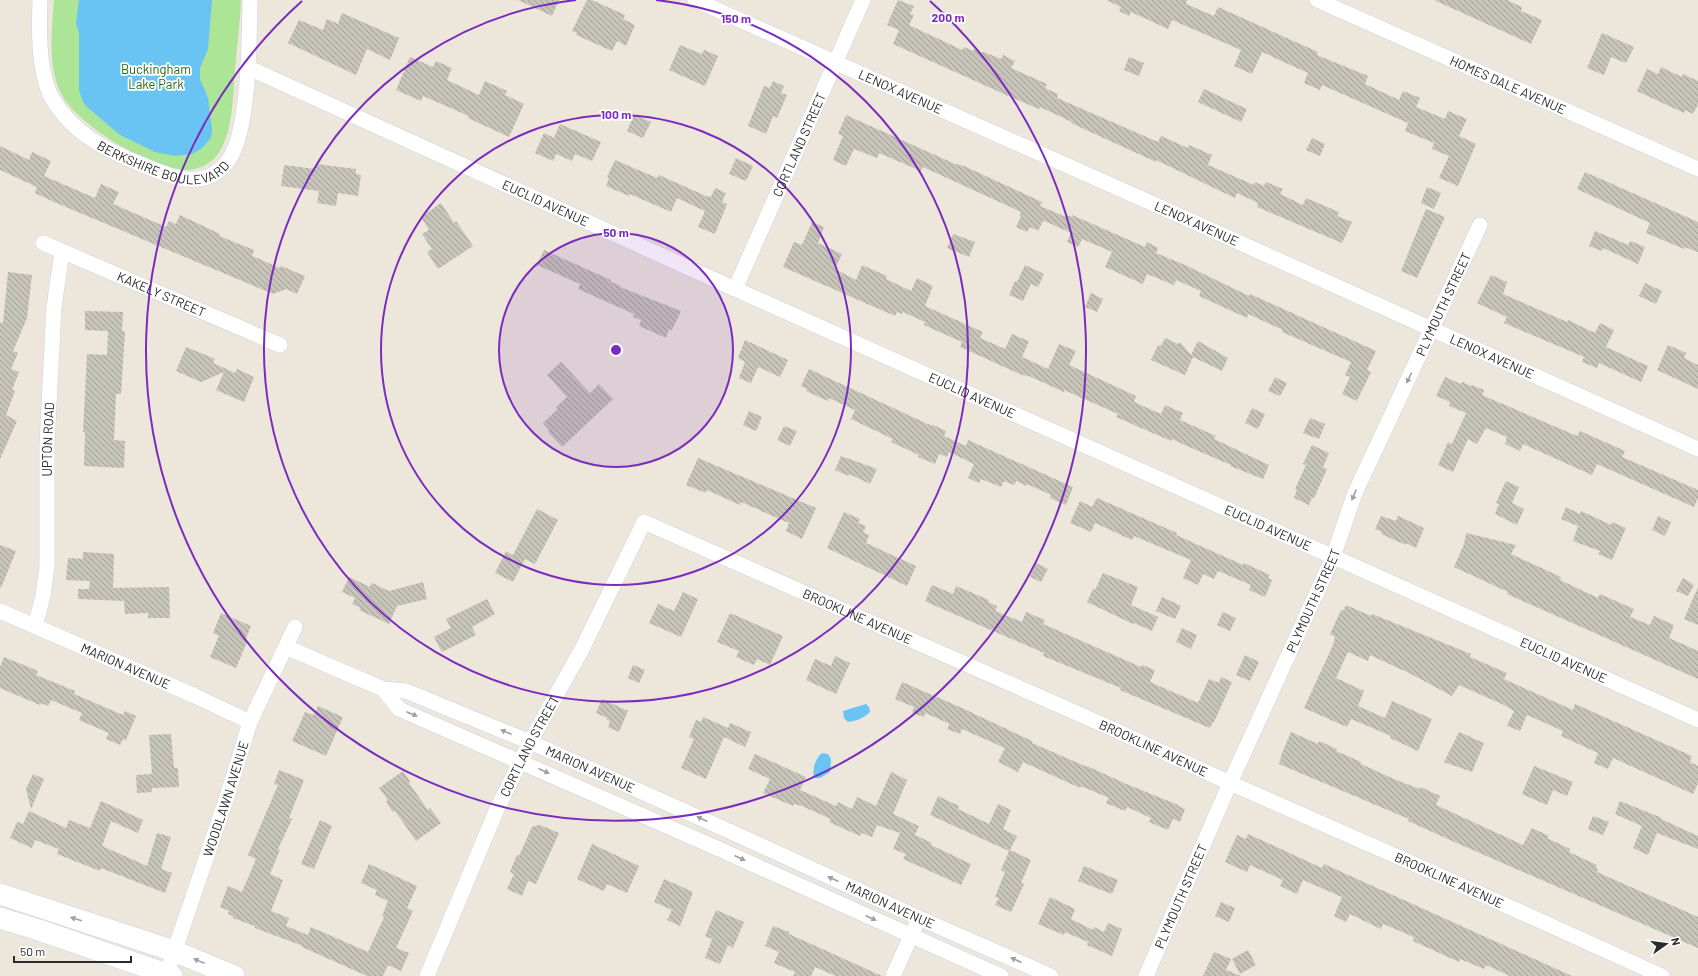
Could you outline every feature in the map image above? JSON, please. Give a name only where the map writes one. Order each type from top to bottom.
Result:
[{"type":"street","name":"BERKSHIRE BOULEVARD","points":[[40,0],[41,48],[45,78],[52,98],[65,118],[81,132],[107,150],[172,178],[192,180],[205,177],[216,172],[228,160],[235,147],[240,131],[247,67],[250,0]]},
{"type":"street","name":"LENOX AVENUE","points":[[695,0],[1176,214],[1698,449]]},
{"type":"street","name":"CORTLAND STREET","points":[[735,290],[863,0]]},
{"type":"street","name":"HOMES DALE AVENUE","points":[[1318,0],[1698,169]]},
{"type":"street","name":"EUCLID AVENUE","points":[[247,67],[735,290],[1698,720]]},
{"type":"street","name":"PLYMOUTH STREET","points":[[1146,976],[1230,784],[1333,557],[1355,493],[1433,330],[1480,226]]},
{"type":"street","name":"KAKELY STREET","points":[[43,243],[280,345]]},
{"type":"street","name":"UPTON ROAD","points":[[35,626],[43,596],[47,566],[47,444],[54,307],[62,252]]},
{"type":"street","name":"CORTLAND STREET","points":[[427,976],[497,809],[530,742],[582,649],[644,522]]},
{"type":"street","name":"BROOKLINE AVENUE","points":[[644,522],[1115,730],[1230,784],[1432,872],[1662,976]]},
{"type":"street","name":"MARION AVENUE","points":[[0,611],[195,696],[250,722]]},
{"type":"street","name":"WOODLAWN AVENUE","points":[[168,975],[174,951],[250,722],[295,627]]},
{"type":"street","name":"MARION AVENUE","points":[[286,647],[383,689],[406,691],[530,742],[729,830],[919,918],[1051,976]]},
{"type":"street","name":"MARION AVENUE","points":[[383,689],[399,709],[521,761],[1001,976]]},
{"type":"street","points":[[719,849],[729,830]]},
{"type":"street","points":[[0,894],[174,951],[234,976]]},
{"type":"street","points":[[0,918],[168,975]]},
{"type":"street","points":[[893,976],[919,918]]},
{"type":"green space","name":"Buckingham Lake Park","points":[[54,0],[241,0],[233,102],[227,136],[215,158],[204,166],[195,169],[186,170],[172,168],[136,154],[117,144],[83,120],[62,95],[54,73],[52,61],[52,24]]},
{"type":"water","name":"Buckingham Lake Park","points":[[79,0],[212,0],[208,49],[200,68],[200,80],[208,98],[212,129],[211,138],[201,149],[192,154],[175,156],[155,152],[120,135],[87,107],[83,102],[79,90],[79,33],[76,23]]},
{"type":"water","points":[[866,704],[869,707],[870,712],[865,716],[848,722],[844,718],[843,711]]},
{"type":"water","points":[[822,753],[828,754],[831,759],[830,772],[820,778],[814,778],[813,771],[815,764]]},
{"type":"building","points":[[518,0],[559,0],[552,16]]},
{"type":"building","points":[[587,0],[592,0],[625,15],[623,19],[635,25],[626,46],[617,41],[612,51],[576,35],[577,33],[572,31]]},
{"type":"building","points":[[898,0],[914,6],[910,14],[914,15],[909,25],[962,50],[964,47],[973,51],[974,49],[981,53],[984,52],[1001,59],[1003,55],[1015,61],[1011,68],[1047,84],[1045,88],[1058,94],[1057,98],[1158,142],[1161,136],[1188,148],[1189,145],[1212,155],[1208,165],[1254,185],[1255,182],[1264,186],[1266,182],[1283,189],[1280,194],[1303,205],[1306,198],[1339,212],[1337,216],[1352,222],[1342,243],[1257,207],[1258,203],[1237,193],[1235,198],[1156,160],[1156,162],[1071,123],[1072,122],[1040,107],[1039,109],[1013,98],[893,44],[899,30],[887,25]]},
{"type":"building","points":[[1106,0],[1187,0],[1186,4],[1214,16],[1218,7],[1318,52],[1317,55],[1368,76],[1365,84],[1399,100],[1403,91],[1420,98],[1416,107],[1445,119],[1448,111],[1467,119],[1459,136],[1476,144],[1458,186],[1439,178],[1449,156],[1432,149],[1434,143],[1405,131],[1408,123],[1322,85],[1320,90],[1304,83],[1308,73],[1262,52],[1252,74],[1234,66],[1241,50],[1172,20],[1168,29],[1131,12],[1129,16],[1119,11],[1121,7]]},
{"type":"building","points":[[1434,0],[1507,0],[1522,7],[1521,11],[1542,20],[1531,44]]},
{"type":"building","points":[[342,13],[399,38],[390,60],[367,49],[356,75],[288,43],[299,20],[323,30],[327,19],[338,24]]},
{"type":"building","points":[[1602,33],[1634,47],[1626,63],[1611,57],[1604,75],[1587,68]]},
{"type":"building","points":[[680,45],[702,54],[704,50],[718,56],[705,86],[669,70]]},
{"type":"building","points":[[410,57],[433,67],[436,61],[452,68],[447,80],[479,95],[485,81],[507,91],[505,95],[524,104],[509,137],[468,118],[469,116],[423,96],[421,101],[396,90]]},
{"type":"building","points":[[1129,57],[1144,63],[1139,76],[1124,70]]},
{"type":"building","points":[[1661,67],[1682,77],[1683,74],[1698,81],[1698,104],[1693,114],[1685,110],[1684,113],[1637,91],[1647,69],[1658,74]]},
{"type":"building","points":[[773,81],[784,86],[781,93],[787,95],[777,118],[773,116],[766,134],[748,126],[764,86],[770,88]]},
{"type":"building","points":[[1204,89],[1247,109],[1241,122],[1198,102]]},
{"type":"building","points":[[634,115],[651,122],[643,138],[627,131]]},
{"type":"building","points":[[846,115],[955,164],[964,166],[1042,202],[1040,206],[1066,217],[1067,215],[1071,217],[1072,215],[1145,247],[1147,242],[1158,248],[1156,253],[1185,265],[1249,296],[1250,294],[1376,351],[1367,370],[1371,372],[1357,401],[1342,394],[1350,377],[1345,375],[1351,362],[1282,332],[1283,330],[1248,314],[1247,318],[1199,296],[1201,291],[1176,280],[1174,285],[1147,274],[1143,284],[1105,267],[1112,252],[1082,239],[1078,247],[1067,242],[1071,233],[1043,221],[1038,231],[1030,227],[1027,232],[1016,227],[1021,216],[1019,215],[1021,212],[923,167],[921,171],[879,153],[877,158],[854,149],[846,166],[833,160],[843,136],[838,134]]},
{"type":"building","points":[[560,124],[601,142],[592,161],[575,154],[572,161],[556,154],[553,161],[535,153],[544,133],[554,138]]},
{"type":"building","points":[[1312,138],[1325,144],[1320,156],[1306,150]]},
{"type":"building","points":[[0,146],[29,160],[32,152],[51,161],[44,176],[95,198],[101,184],[119,192],[113,204],[166,227],[169,221],[176,224],[180,215],[220,234],[219,236],[254,250],[252,256],[280,268],[281,266],[305,276],[297,294],[286,289],[273,294],[35,193],[37,187],[0,170]]},
{"type":"building","points":[[736,158],[753,166],[746,181],[729,174]]},
{"type":"building","points":[[615,160],[657,178],[659,175],[708,197],[711,197],[715,188],[726,193],[722,202],[727,204],[715,234],[698,227],[705,211],[677,198],[671,212],[630,194],[629,196],[606,186],[609,178],[607,177]]},
{"type":"building","points":[[316,164],[356,169],[356,174],[361,175],[358,196],[338,193],[336,206],[317,203],[319,191],[281,186],[284,165],[315,169]]},
{"type":"building","points":[[1585,172],[1698,222],[1698,252],[1685,247],[1684,249],[1646,233],[1650,223],[1577,189]]},
{"type":"building","points":[[1427,187],[1441,193],[1434,209],[1421,203]]},
{"type":"building","points":[[441,203],[454,223],[456,221],[473,246],[438,269],[427,252],[432,249],[422,234],[429,230],[421,217]]},
{"type":"building","points":[[1426,209],[1445,217],[1417,278],[1401,271]]},
{"type":"building","points":[[812,222],[824,227],[818,243],[842,254],[835,269],[856,280],[862,265],[887,276],[886,279],[911,291],[917,278],[933,286],[925,306],[983,332],[980,338],[1005,349],[1012,334],[1029,341],[1022,357],[1048,369],[1059,344],[1076,351],[1069,365],[1136,396],[1134,402],[1161,414],[1165,405],[1183,413],[1180,420],[1216,436],[1214,439],[1269,465],[1263,479],[1230,466],[1231,465],[1172,439],[1171,441],[1116,417],[1118,414],[1064,390],[1064,392],[1029,376],[1022,375],[960,347],[962,342],[924,325],[925,322],[903,312],[902,314],[897,312],[895,316],[783,267],[794,242],[802,245]]},
{"type":"building","points":[[1595,231],[1628,245],[1630,241],[1645,247],[1638,264],[1603,248],[1602,251],[1589,246]]},
{"type":"building","points":[[953,234],[975,242],[969,257],[947,248]]},
{"type":"building","points":[[544,250],[611,280],[611,282],[621,286],[620,287],[681,311],[672,330],[669,329],[666,338],[639,326],[641,320],[633,317],[634,314],[578,289],[580,284],[537,265]]},
{"type":"building","points":[[1025,265],[1044,274],[1038,287],[1031,284],[1023,301],[1009,295],[1015,281],[1017,282]]},
{"type":"building","points":[[8,272],[32,275],[27,318],[13,351],[18,353],[11,369],[19,372],[12,390],[15,391],[6,415],[17,421],[0,459],[0,322],[3,323]]},
{"type":"building","points":[[1491,275],[1507,282],[1503,294],[1567,322],[1568,320],[1595,333],[1600,323],[1614,330],[1606,347],[1648,366],[1641,382],[1599,363],[1597,368],[1582,362],[1584,357],[1504,323],[1507,317],[1477,303]]},
{"type":"building","points":[[1645,283],[1662,291],[1656,304],[1639,296]]},
{"type":"building","points":[[1091,293],[1103,299],[1097,312],[1085,307]]},
{"type":"building","points":[[85,311],[123,312],[122,331],[125,331],[121,394],[116,394],[114,440],[125,441],[124,468],[84,466],[85,432],[83,432],[87,354],[107,355],[108,331],[85,330]]},
{"type":"building","points":[[1165,338],[1178,344],[1180,342],[1191,355],[1198,341],[1228,358],[1222,371],[1193,357],[1185,375],[1151,360],[1158,345],[1161,346]]},
{"type":"building","points":[[745,340],[788,360],[780,377],[758,367],[751,383],[739,378],[745,362],[738,358]]},
{"type":"building","points":[[1668,345],[1686,353],[1684,358],[1698,365],[1698,389],[1657,370]]},
{"type":"building","points":[[186,347],[215,359],[213,363],[235,373],[237,369],[254,377],[244,402],[216,390],[224,372],[201,382],[176,371]]},
{"type":"building","points":[[561,362],[590,393],[599,384],[613,399],[562,447],[548,432],[549,430],[543,423],[558,409],[556,407],[567,397],[547,375]]},
{"type":"building","points":[[809,369],[932,426],[933,425],[946,431],[944,436],[966,446],[968,440],[1073,487],[1066,505],[1050,498],[1051,495],[1027,484],[1027,486],[1016,481],[1014,485],[1004,481],[1001,487],[981,479],[979,483],[968,478],[974,464],[949,452],[947,457],[939,454],[935,464],[918,457],[919,455],[891,442],[893,439],[851,419],[855,410],[829,398],[828,401],[806,391],[807,389],[801,386]]},
{"type":"building","points":[[1275,377],[1287,383],[1280,396],[1268,391]]},
{"type":"building","points":[[1445,377],[1461,384],[1462,382],[1484,390],[1482,395],[1577,436],[1580,431],[1625,451],[1622,457],[1698,490],[1698,498],[1694,507],[1597,464],[1592,475],[1523,444],[1520,451],[1505,444],[1507,437],[1486,428],[1477,444],[1468,439],[1453,472],[1438,465],[1448,442],[1452,444],[1466,413],[1449,406],[1450,402],[1436,396]]},
{"type":"building","points":[[1252,408],[1265,414],[1258,429],[1245,423]]},
{"type":"building","points":[[749,411],[762,417],[756,431],[743,425]]},
{"type":"building","points":[[1310,418],[1325,424],[1319,439],[1303,433]]},
{"type":"building","points":[[784,426],[797,431],[790,446],[777,440]]},
{"type":"building","points":[[1312,445],[1329,453],[1323,467],[1327,469],[1314,498],[1312,497],[1309,505],[1294,498],[1297,490],[1295,489],[1306,465],[1303,464]]},
{"type":"building","points":[[841,456],[877,469],[870,484],[849,474],[849,476],[835,470]]},
{"type":"building","points":[[698,458],[816,508],[802,539],[786,531],[789,523],[741,502],[740,505],[707,490],[706,493],[686,485]]},
{"type":"building","points":[[1506,481],[1519,487],[1512,503],[1524,509],[1517,525],[1495,514],[1499,504],[1496,503]]},
{"type":"building","points":[[1097,498],[1177,533],[1176,535],[1243,565],[1244,563],[1270,575],[1268,578],[1272,580],[1265,597],[1249,590],[1251,585],[1218,571],[1214,579],[1203,574],[1198,585],[1183,578],[1191,560],[1134,536],[1132,540],[1095,523],[1091,532],[1070,523],[1080,501],[1092,507]]},
{"type":"building","points":[[1566,507],[1580,514],[1581,511],[1611,525],[1612,522],[1626,528],[1612,560],[1598,554],[1600,551],[1573,541],[1578,526],[1561,519]]},
{"type":"building","points":[[537,509],[558,520],[535,564],[525,559],[513,582],[495,573],[506,551],[513,555]]},
{"type":"building","points":[[844,512],[860,519],[858,523],[866,526],[863,532],[869,535],[866,543],[916,566],[907,586],[827,548]]},
{"type":"building","points":[[1381,516],[1396,521],[1398,516],[1424,528],[1416,548],[1381,534],[1382,532],[1375,529]]},
{"type":"building","points":[[1658,516],[1671,522],[1665,536],[1652,530]]},
{"type":"building","points":[[1466,533],[1516,545],[1511,554],[1561,577],[1560,580],[1598,598],[1600,594],[1634,609],[1630,617],[1650,625],[1654,616],[1674,625],[1669,638],[1698,651],[1698,679],[1507,594],[1508,592],[1454,567],[1464,544]]},
{"type":"building","points":[[0,545],[16,551],[1,588],[0,588]]},
{"type":"building","points":[[83,552],[114,554],[113,588],[169,587],[170,618],[148,618],[148,613],[125,614],[124,601],[78,599],[78,589],[89,589],[90,581],[66,580],[68,558],[83,559]]},
{"type":"building","points":[[1036,563],[1048,569],[1041,582],[1030,577]]},
{"type":"building","points":[[1103,573],[1138,587],[1131,605],[1158,617],[1152,631],[1134,623],[1133,624],[1087,602],[1093,589],[1095,590]]},
{"type":"building","points":[[349,577],[370,587],[372,583],[389,591],[423,582],[427,599],[397,606],[389,624],[359,610],[361,608],[352,604],[355,598],[342,592]]},
{"type":"building","points":[[1683,578],[1694,585],[1688,596],[1676,591]]},
{"type":"building","points":[[932,585],[953,594],[956,586],[989,600],[988,602],[997,606],[995,611],[1022,622],[1026,612],[1045,620],[1043,624],[1141,667],[1142,665],[1155,670],[1150,682],[1198,703],[1209,679],[1219,683],[1221,677],[1232,682],[1210,728],[1120,690],[1121,688],[1043,656],[1044,653],[925,601]]},
{"type":"building","points":[[1698,587],[1698,625],[1684,619]]},
{"type":"building","points":[[683,592],[698,599],[681,637],[649,623],[658,604],[674,611]]},
{"type":"building","points":[[1162,597],[1181,606],[1175,619],[1156,611]]},
{"type":"building","points":[[487,599],[495,614],[472,627],[476,635],[442,652],[434,637],[451,628],[446,619]]},
{"type":"building","points":[[1346,605],[1471,654],[1470,657],[1507,673],[1504,679],[1573,710],[1575,704],[1692,756],[1690,762],[1698,766],[1698,783],[1693,794],[1613,758],[1608,769],[1594,763],[1598,753],[1561,736],[1563,731],[1527,715],[1520,731],[1507,726],[1514,711],[1504,705],[1459,685],[1452,696],[1411,674],[1370,655],[1368,661],[1348,652],[1336,678],[1364,691],[1358,706],[1385,718],[1392,701],[1432,719],[1418,751],[1390,738],[1391,736],[1351,719],[1347,727],[1304,708],[1333,645],[1335,637],[1330,634],[1341,610],[1343,611]]},
{"type":"building","points":[[1223,612],[1236,618],[1230,631],[1217,625]]},
{"type":"building","points":[[221,613],[251,626],[245,641],[247,642],[236,668],[210,657],[219,636],[213,633]]},
{"type":"building","points":[[730,613],[783,636],[770,665],[757,659],[754,665],[736,657],[739,651],[717,642]]},
{"type":"building","points":[[1182,628],[1197,635],[1191,649],[1176,642]]},
{"type":"building","points":[[1245,655],[1259,662],[1250,681],[1236,675]]},
{"type":"building","points":[[835,656],[850,663],[836,694],[806,680],[815,659],[831,666]]},
{"type":"building","points":[[4,657],[38,671],[36,675],[75,691],[74,694],[123,715],[125,711],[136,716],[126,740],[123,739],[120,745],[106,739],[109,733],[79,720],[82,713],[51,700],[48,706],[41,703],[40,705],[0,688],[0,667]]},
{"type":"building","points":[[633,665],[645,670],[639,683],[628,678]]},
{"type":"building","points":[[902,682],[962,708],[1032,741],[1032,743],[1178,805],[1185,809],[1180,822],[1173,819],[1168,830],[1149,822],[1151,818],[1127,807],[1125,811],[1106,803],[1109,798],[1081,786],[1080,788],[1023,762],[1018,772],[998,762],[1005,748],[962,729],[960,734],[947,729],[950,724],[925,713],[924,717],[912,713],[914,707],[895,699]]},
{"type":"building","points":[[602,699],[628,711],[619,732],[608,727],[610,721],[607,720],[607,718],[596,713]]},
{"type":"building","points":[[318,706],[343,717],[326,756],[292,741],[305,712],[314,715]]},
{"type":"building","points":[[703,717],[728,728],[730,723],[751,732],[745,747],[724,737],[706,779],[681,768],[694,739],[689,737],[696,720],[701,722]]},
{"type":"building","points":[[1291,732],[1318,744],[1319,741],[1337,749],[1336,751],[1361,762],[1361,764],[1396,780],[1420,789],[1421,787],[1440,796],[1436,805],[1523,845],[1532,828],[1549,836],[1547,838],[1570,849],[1569,852],[1597,865],[1597,872],[1698,917],[1698,948],[1459,844],[1408,821],[1409,819],[1279,764]]},
{"type":"building","points":[[1459,732],[1484,743],[1472,772],[1444,762]]},
{"type":"building","points":[[171,734],[174,768],[178,768],[179,787],[152,788],[152,792],[137,793],[136,775],[152,774],[149,735]]},
{"type":"building","points":[[755,754],[806,777],[800,790],[836,806],[838,802],[852,809],[857,797],[876,806],[891,772],[907,780],[893,814],[919,826],[915,835],[932,843],[931,845],[971,864],[961,885],[903,859],[906,854],[893,849],[900,833],[877,825],[872,837],[862,833],[860,836],[829,822],[831,819],[802,806],[794,804],[793,806],[763,793],[770,779],[748,769]]},
{"type":"building","points":[[1534,766],[1573,782],[1567,796],[1553,790],[1547,805],[1522,794]]},
{"type":"building","points":[[279,770],[304,780],[289,818],[292,819],[278,849],[280,850],[270,874],[283,880],[271,911],[289,918],[286,926],[308,935],[311,927],[368,952],[384,917],[382,916],[388,901],[375,895],[377,890],[361,883],[369,864],[417,886],[407,908],[413,911],[396,948],[409,953],[401,971],[388,965],[383,976],[367,976],[302,947],[303,946],[233,918],[233,916],[228,914],[229,911],[220,907],[228,886],[242,892],[256,859],[248,855],[278,785],[274,784]]},
{"type":"building","points":[[403,771],[410,781],[409,783],[428,810],[430,808],[441,823],[416,841],[395,811],[393,812],[386,802],[388,800],[379,788]]},
{"type":"building","points":[[33,774],[44,779],[31,809],[26,789]]},
{"type":"building","points":[[938,796],[959,806],[958,809],[989,824],[998,804],[1011,810],[1003,829],[1017,836],[1010,850],[1031,860],[1021,883],[1024,884],[1011,912],[995,905],[999,898],[995,897],[1005,872],[1001,870],[1009,851],[930,815]]},
{"type":"building","points":[[101,801],[143,820],[138,833],[111,821],[102,846],[147,866],[157,833],[171,837],[161,869],[172,873],[165,893],[101,868],[100,871],[57,854],[59,849],[35,840],[32,848],[10,838],[17,822],[23,824],[29,811],[66,828],[69,820],[90,828]]},
{"type":"building","points":[[1620,801],[1662,818],[1661,819],[1698,836],[1698,849],[1657,833],[1648,855],[1633,848],[1642,826],[1615,814]]},
{"type":"building","points":[[1593,816],[1609,822],[1603,835],[1588,829]]},
{"type":"building","points":[[320,820],[332,826],[314,869],[301,864]]},
{"type":"building","points":[[538,825],[559,833],[536,884],[528,881],[522,896],[507,889],[514,874],[510,872],[532,827]]},
{"type":"building","points":[[1248,834],[1322,868],[1324,864],[1572,976],[1510,976],[1486,965],[1484,969],[1460,959],[1459,962],[1413,941],[1414,937],[1383,924],[1381,929],[1350,914],[1346,922],[1334,916],[1342,897],[1303,880],[1297,894],[1280,886],[1283,880],[1250,865],[1247,872],[1225,862],[1237,835],[1246,839]]},
{"type":"building","points":[[592,844],[639,866],[627,893],[607,884],[604,891],[577,879]]},
{"type":"building","points":[[1084,866],[1118,880],[1112,894],[1078,881]]},
{"type":"building","points":[[664,879],[693,892],[680,926],[667,920],[672,910],[654,902]]},
{"type":"building","points":[[1050,897],[1075,909],[1071,919],[1093,930],[1094,927],[1104,932],[1108,923],[1122,929],[1112,956],[1087,945],[1088,942],[1065,932],[1064,935],[1038,924]]},
{"type":"building","points":[[1221,902],[1235,908],[1229,922],[1215,916]]},
{"type":"building","points":[[716,910],[744,922],[733,948],[728,945],[720,964],[705,958],[712,939],[705,936]]},
{"type":"building","points":[[773,926],[789,932],[789,934],[882,976],[836,976],[815,967],[811,976],[793,976],[795,972],[774,963],[779,952],[765,946]]},
{"type":"building","points":[[1248,950],[1256,965],[1240,974],[1232,959]]},
{"type":"building","points":[[1214,952],[1231,959],[1226,970],[1241,976],[1203,976]]}]
